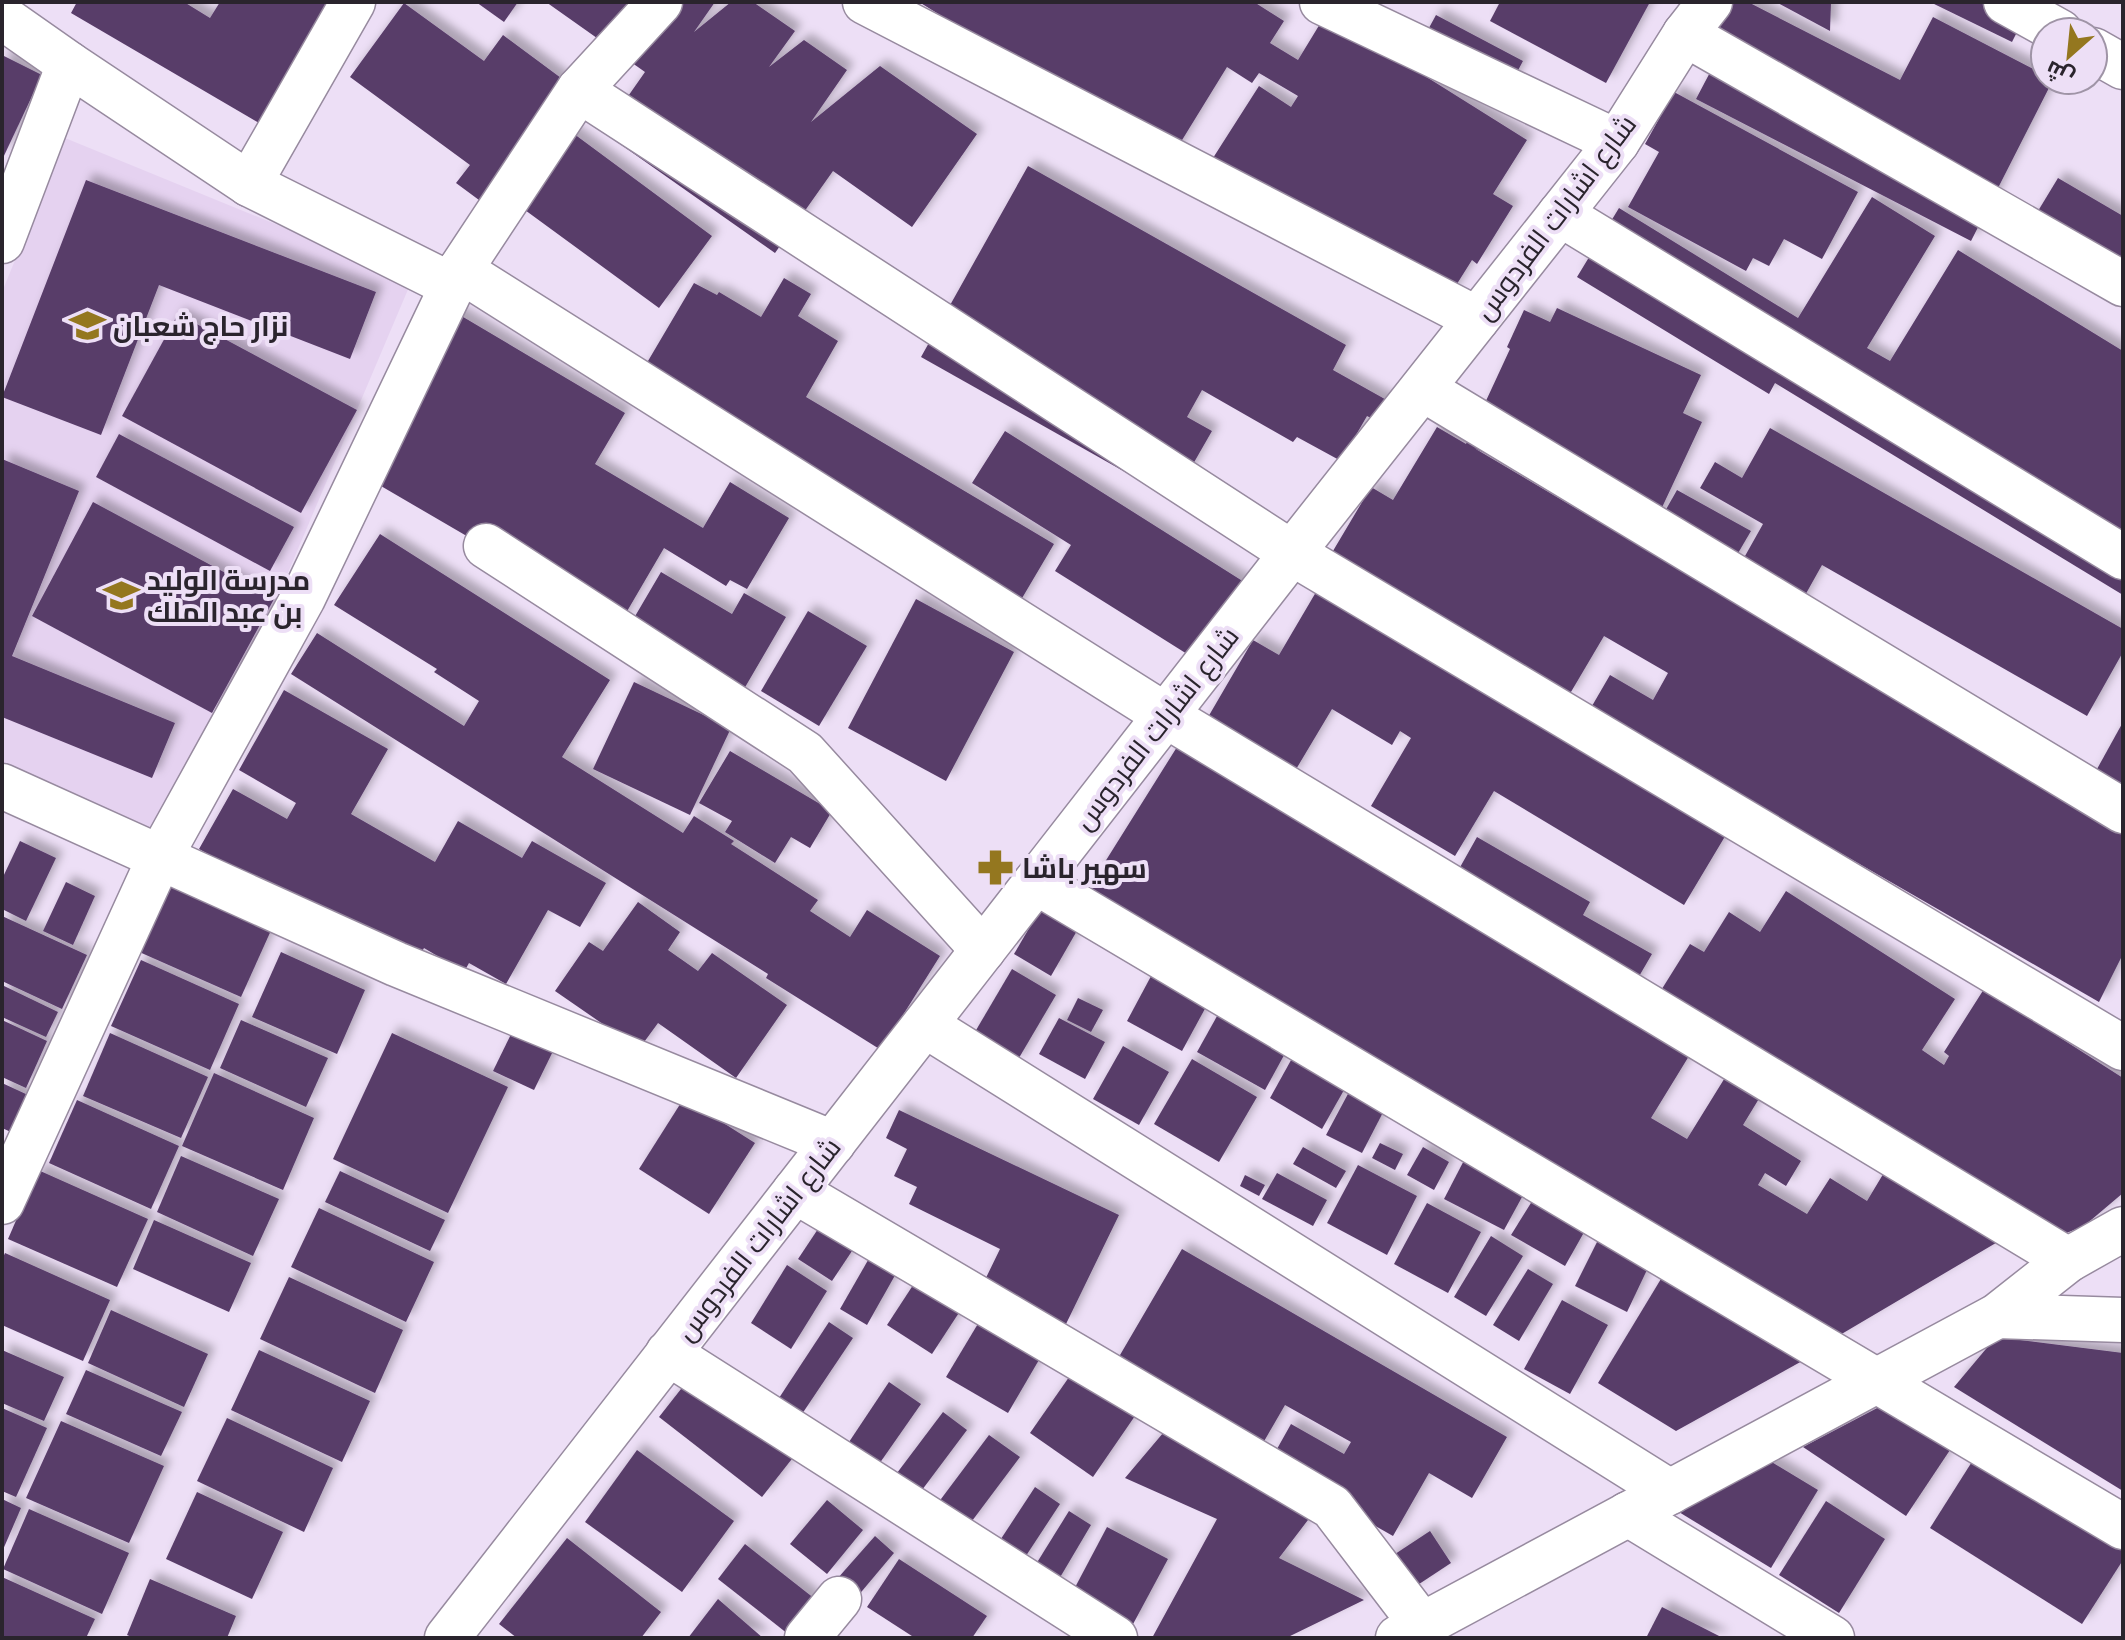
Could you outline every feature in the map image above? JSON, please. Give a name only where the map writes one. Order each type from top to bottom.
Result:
[{"type":"street","points":[[249,184],[353,2]]},
{"type":"street","points":[[2,1202],[159,859],[303,598],[457,278],[579,90],[660,2]]},
{"type":"street","points":[[865,2],[1477,319]]},
{"type":"street","points":[[1322,2],[1617,142]]},
{"type":"street","points":[[2006,2],[2031,16]]},
{"type":"street","points":[[2,17],[249,184],[457,278],[1165,715],[2068,1260]]},
{"type":"street","points":[[1698,18],[2123,284]]},
{"type":"street","name":"شارع اشارات الفردوس","points":[[447,1638],[1165,715],[1617,142],[1698,18]]},
{"type":"street","points":[[2,241],[69,64]]},
{"type":"street","points":[[579,90],[1292,553],[2123,1048]]},
{"type":"street","points":[[1560,214],[2123,557]]},
{"type":"street","points":[[1423,389],[2123,811]]},
{"type":"street","points":[[486,546],[805,753],[983,950]]},
{"type":"street","points":[[2,786],[396,964],[833,1143]]},
{"type":"street","points":[[1036,882],[2123,1527]]},
{"type":"street","points":[[925,1025],[1670,1492]]},
{"type":"street","points":[[795,1191],[1332,1507],[1410,1631],[1997,1316],[2068,1260],[2123,1229]]},
{"type":"street","points":[[1997,1316],[2123,1320]]},
{"type":"street","points":[[668,1353],[1115,1638]]},
{"type":"street","points":[[1628,1514],[1832,1638]]},
{"type":"street","points":[[807,1638],[839,1599]]},
{"type":"shaded area","points":[[65,138],[412,280],[175,839],[2,768],[2,292]]},
{"type":"building","points":[[77,2],[184,2],[210,18],[220,2],[330,2],[259,123],[71,13]]},
{"type":"building","points":[[476,2],[518,2],[504,22]]},
{"type":"building","points":[[546,2],[715,2],[694,32],[731,2],[753,2],[795,31],[769,67],[804,40],[847,70],[811,122],[880,66],[977,134],[912,227],[833,171],[775,253],[603,132],[645,72]]},
{"type":"building","points":[[919,2],[1254,2],[1284,21],[1270,43],[1298,60],[1326,14],[1527,140],[1493,194],[1513,206],[1477,264],[1472,260],[1445,303],[1213,158],[1259,86],[1291,107],[1298,96],[1259,73],[1252,83],[1227,67],[1171,158]]},
{"type":"building","points":[[1500,2],[1650,2],[1606,83],[1490,21]]},
{"type":"building","points":[[1711,2],[1748,2],[1900,80],[1933,17],[2029,67],[2029,96],[2045,96],[1971,241],[1696,99],[1725,44],[1711,37]]},
{"type":"building","points":[[1776,2],[1831,2],[1830,31]]},
{"type":"building","points":[[1930,2],[2032,2],[2012,42]]},
{"type":"building","points":[[404,3],[484,61],[503,35],[588,98],[566,128],[712,236],[659,308],[514,202],[502,217],[456,183],[470,165],[350,77]]},
{"type":"building","points":[[1436,15],[1523,61],[1498,108],[1411,61]]},
{"type":"building","points":[[2,55],[42,75],[2,160]]},
{"type":"building","points":[[1674,92],[1858,192],[1822,259],[1784,239],[1769,266],[1753,258],[1746,271],[1628,207],[1659,152],[1645,144]]},
{"type":"building","points":[[1028,166],[1346,345],[1333,370],[1399,407],[1388,427],[1367,416],[1341,461],[1297,437],[1293,442],[1202,390],[1187,417],[1212,431],[1173,499],[921,357]]},
{"type":"building","points":[[2058,178],[2123,216],[2123,271],[2018,244]]},
{"type":"building","name":"نزار حاج شعبان","points":[[86,180],[376,292],[350,359],[159,285],[101,435],[2,397]]},
{"type":"building","points":[[1872,197],[1935,236],[1867,348],[1890,361],[1958,250],[2123,351],[2123,595],[1775,383],[1769,394],[1577,277],[1619,208],[1798,318]]},
{"type":"building","points":[[784,278],[811,294],[798,316],[838,341],[806,397],[1054,544],[1005,627],[625,400],[694,283],[717,295],[719,292],[761,317]]},
{"type":"building","points":[[1557,308],[1701,375],[1683,413],[1702,422],[1651,531],[1474,448],[2123,832],[2123,954],[2099,1002],[1797,828],[1790,839],[1585,718],[1610,675],[1653,700],[1668,673],[1604,636],[1568,697],[1330,556],[1371,487],[1393,500],[1437,427],[1466,444],[1510,349],[1507,347],[1524,310],[1550,322]]},
{"type":"building","points":[[453,311],[625,413],[595,464],[703,528],[730,482],[789,518],[747,589],[730,580],[726,586],[664,548],[619,625],[357,472]]},
{"type":"building","points":[[178,314],[357,410],[301,513],[122,416]]},
{"type":"building","points":[[1770,428],[2123,629],[2123,652],[2087,716],[1822,565],[1789,624],[1727,588],[1763,524],[1700,488],[1715,462],[1742,478]]},
{"type":"building","points":[[1005,431],[1252,587],[1203,664],[1055,571],[1071,545],[972,483]]},
{"type":"building","points":[[119,434],[294,527],[270,571],[96,477]]},
{"type":"building","points":[[2,459],[79,491],[12,656],[175,723],[152,778],[2,717]]},
{"type":"building","points":[[1677,490],[1751,531],[1720,584],[1647,543]]},
{"type":"building","points":[[93,502],[274,599],[212,713],[32,616]]},
{"type":"building","points":[[380,534],[610,680],[562,757],[683,833],[694,816],[734,841],[731,844],[818,900],[810,911],[850,937],[867,910],[940,956],[881,1050],[766,978],[768,974],[291,674],[317,633],[464,726],[479,701],[434,672],[437,669],[334,605]]},
{"type":"building","points":[[661,572],[732,614],[744,593],[786,617],[737,701],[624,635]]},
{"type":"building","points":[[1319,587],[1730,828],[1684,905],[1494,791],[1455,856],[1371,806],[1411,738],[1400,731],[1392,745],[1332,709],[1292,776],[1204,724],[1253,640],[1279,655]]},
{"type":"building","points":[[916,599],[1014,652],[946,781],[848,728]]},
{"type":"building","points":[[808,611],[867,646],[819,726],[761,691]]},
{"type":"building","points":[[634,682],[731,728],[690,815],[593,769]]},
{"type":"building","points":[[284,690],[388,749],[351,814],[435,862],[458,821],[522,858],[532,841],[606,883],[580,927],[548,910],[506,984],[469,963],[464,972],[424,948],[419,957],[361,924],[355,934],[339,928],[199,849],[233,789],[287,819],[296,803],[239,770]]},
{"type":"building","points":[[2123,722],[2123,821],[2081,798]]},
{"type":"building","points":[[1177,747],[1689,1056],[1651,1118],[1687,1139],[1726,1076],[1760,1097],[1743,1125],[1801,1161],[1786,1186],[1765,1173],[1758,1185],[1807,1214],[1830,1178],[1867,1201],[1888,1166],[2006,1237],[1828,1342],[1083,897]]},
{"type":"building","points":[[730,751],[832,811],[810,848],[791,837],[775,863],[725,832],[732,821],[699,803]]},
{"type":"building","points":[[1477,837],[1590,902],[1583,915],[1652,954],[1627,997],[1445,894]]},
{"type":"building","points":[[20,841],[56,858],[26,921],[2,909],[2,879]]},
{"type":"building","points":[[168,879],[273,926],[241,997],[137,951]]},
{"type":"building","points":[[66,882],[95,896],[73,945],[43,931]]},
{"type":"building","points":[[1786,891],[1955,999],[1922,1050],[1944,1065],[1949,1056],[1944,1052],[1984,989],[2123,1078],[2123,1193],[2084,1226],[2064,1234],[1655,1000],[1690,944],[1704,952],[1729,912],[1760,932]]},
{"type":"building","points":[[1045,901],[1082,922],[1051,976],[1014,954]]},
{"type":"building","points":[[638,902],[680,932],[668,950],[698,971],[712,953],[787,1005],[736,1078],[658,1023],[639,1049],[555,991],[589,942],[603,951]]},
{"type":"building","points":[[2,916],[87,955],[62,1009],[2,981]]},
{"type":"building","points":[[281,952],[365,990],[337,1054],[252,1017]]},
{"type":"building","points":[[141,960],[239,1004],[210,1070],[111,1026]]},
{"type":"building","points":[[1157,965],[1213,994],[1182,1051],[1127,1021]]},
{"type":"building","points":[[1012,969],[1056,995],[1016,1063],[972,1037]]},
{"type":"building","points":[[2,985],[58,1012],[46,1037],[2,1017]]},
{"type":"building","points":[[1078,998],[1103,1010],[1091,1032],[1067,1020]]},
{"type":"building","points":[[1226,1000],[1294,1037],[1265,1090],[1197,1052]]},
{"type":"building","points":[[1059,1018],[1105,1042],[1085,1079],[1039,1054]]},
{"type":"building","points":[[2,1020],[47,1041],[26,1088],[2,1077]]},
{"type":"building","points":[[241,1020],[328,1058],[306,1107],[220,1068]]},
{"type":"building","points":[[517,1022],[558,1041],[534,1090],[493,1071]]},
{"type":"building","points":[[110,1033],[208,1077],[181,1138],[83,1096]]},
{"type":"building","points":[[392,1033],[508,1087],[448,1213],[333,1159]]},
{"type":"building","points":[[1300,1044],[1353,1074],[1322,1129],[1270,1098]]},
{"type":"building","points":[[1123,1046],[1169,1072],[1139,1125],[1093,1099]]},
{"type":"building","points":[[1192,1059],[1257,1097],[1219,1162],[1154,1124]]},
{"type":"building","points":[[214,1073],[314,1118],[283,1190],[182,1146]]},
{"type":"building","points":[[1357,1077],[1392,1095],[1362,1153],[1326,1135]]},
{"type":"building","points":[[2,1083],[28,1095],[11,1132],[2,1128]]},
{"type":"building","points":[[684,1098],[755,1143],[709,1214],[639,1169]]},
{"type":"building","points":[[77,1100],[179,1146],[151,1209],[49,1163]]},
{"type":"building","points":[[899,1110],[1119,1215],[1066,1324],[983,1284],[1000,1249],[909,1204],[917,1187],[894,1176],[907,1149],[886,1138]]},
{"type":"building","points":[[1380,1143],[1403,1154],[1395,1170],[1372,1158]]},
{"type":"building","points":[[1472,1145],[1533,1177],[1504,1230],[1444,1199]]},
{"type":"building","points":[[1303,1147],[1346,1171],[1336,1188],[1293,1164]]},
{"type":"building","points":[[1423,1147],[1449,1162],[1434,1190],[1407,1175]]},
{"type":"building","points":[[181,1156],[279,1199],[253,1256],[157,1212]]},
{"type":"building","points":[[1358,1165],[1417,1196],[1387,1255],[1327,1223]]},
{"type":"building","points":[[38,1170],[148,1219],[117,1287],[8,1239]]},
{"type":"building","points":[[340,1171],[445,1220],[430,1251],[325,1202]]},
{"type":"building","points":[[1277,1173],[1327,1200],[1313,1226],[1262,1199]]},
{"type":"building","points":[[1245,1175],[1265,1185],[1259,1196],[1240,1186]]},
{"type":"building","points":[[1539,1190],[1591,1220],[1565,1266],[1511,1235]]},
{"type":"building","points":[[1427,1203],[1481,1232],[1448,1293],[1394,1264]]},
{"type":"building","points":[[319,1208],[434,1262],[406,1322],[291,1267]]},
{"type":"building","points":[[154,1220],[251,1263],[229,1312],[133,1269]]},
{"type":"building","points":[[822,1223],[856,1245],[832,1281],[798,1259]]},
{"type":"building","points":[[1604,1228],[1655,1253],[1627,1312],[1575,1286]]},
{"type":"building","points":[[1491,1236],[1523,1256],[1486,1316],[1454,1297]]},
{"type":"building","points":[[1182,1249],[1507,1437],[1472,1498],[1429,1473],[1393,1536],[1268,1465],[1291,1424],[1344,1454],[1351,1442],[1285,1405],[1259,1450],[1113,1367]]},
{"type":"building","points":[[5,1253],[110,1300],[83,1361],[2,1325],[2,1260]]},
{"type":"building","points":[[871,1255],[898,1270],[867,1325],[840,1309]]},
{"type":"building","points":[[787,1265],[827,1291],[791,1349],[751,1323]]},
{"type":"building","points":[[1528,1269],[1553,1284],[1519,1341],[1493,1325]]},
{"type":"building","points":[[1667,1269],[1813,1355],[1676,1431],[1598,1383]]},
{"type":"building","points":[[919,1276],[964,1305],[932,1354],[887,1325]]},
{"type":"building","points":[[289,1277],[403,1330],[375,1393],[260,1339]]},
{"type":"building","points":[[1562,1300],[1608,1325],[1570,1394],[1524,1369]]},
{"type":"building","points":[[111,1310],[208,1354],[184,1407],[88,1363]]},
{"type":"building","points":[[982,1317],[1043,1353],[1008,1413],[946,1377]]},
{"type":"building","points":[[829,1322],[853,1338],[802,1414],[779,1398]]},
{"type":"building","points":[[1996,1337],[2123,1353],[2123,1491],[1954,1387]]},
{"type":"building","points":[[2,1350],[64,1377],[44,1421],[2,1403]]},
{"type":"building","points":[[259,1350],[370,1401],[342,1462],[231,1410]]},
{"type":"building","points":[[86,1370],[182,1412],[161,1456],[66,1414]]},
{"type":"building","points":[[1074,1370],[1137,1413],[1093,1477],[1030,1433]]},
{"type":"building","points":[[692,1375],[795,1455],[762,1497],[659,1417]]},
{"type":"building","points":[[889,1382],[921,1404],[877,1467],[847,1445]]},
{"type":"building","points":[[1883,1405],[1950,1450],[1906,1516],[1803,1447]]},
{"type":"building","points":[[2,1408],[47,1428],[16,1497],[2,1491]]},
{"type":"building","points":[[943,1412],[967,1430],[922,1490],[897,1473]]},
{"type":"building","points":[[227,1418],[333,1468],[304,1532],[197,1481]]},
{"type":"building","points":[[61,1421],[164,1466],[129,1543],[26,1498]]},
{"type":"building","points":[[1169,1426],[1311,1516],[1279,1558],[1364,1600],[1286,1638],[1152,1638],[1217,1519],[1125,1478]]},
{"type":"building","points":[[989,1435],[1020,1457],[969,1525],[938,1503]]},
{"type":"building","points":[[637,1450],[734,1521],[682,1592],[585,1522]]},
{"type":"building","points":[[1975,1457],[2123,1551],[2123,1560],[2082,1624],[1930,1528]]},
{"type":"building","points":[[1765,1458],[1818,1490],[1771,1568],[1669,1506]]},
{"type":"building","points":[[1035,1487],[1060,1504],[1020,1565],[995,1548]]},
{"type":"building","points":[[197,1492],[283,1532],[252,1599],[166,1559]]},
{"type":"building","points":[[2,1499],[21,1508],[2,1552]]},
{"type":"building","points":[[827,1500],[863,1530],[827,1574],[790,1544]]},
{"type":"building","points":[[1826,1501],[1885,1539],[1839,1613],[1779,1575]]},
{"type":"building","points":[[29,1509],[129,1553],[102,1614],[3,1569]]},
{"type":"building","points":[[1069,1511],[1091,1525],[1052,1591],[1028,1577]]},
{"type":"building","points":[[1107,1527],[1168,1559],[1132,1626],[1071,1595]]},
{"type":"building","points":[[1430,1531],[1451,1563],[1407,1592],[1386,1560]]},
{"type":"building","points":[[875,1536],[894,1553],[857,1597],[837,1579]]},
{"type":"building","points":[[567,1538],[661,1612],[641,1638],[517,1638],[499,1624]]},
{"type":"building","points":[[745,1544],[815,1599],[788,1634],[718,1579]]},
{"type":"building","points":[[899,1559],[987,1616],[972,1638],[915,1638],[867,1607]]},
{"type":"building","points":[[2,1577],[95,1619],[86,1638],[2,1638]]},
{"type":"building","points":[[150,1579],[236,1616],[227,1638],[134,1638],[127,1635]]},
{"type":"building","points":[[718,1599],[763,1638],[688,1638]]},
{"type":"building","points":[[1662,1607],[1723,1638],[1646,1638]]},
{"type":"place","name":"نزار حاج شعبان","points":[[87,326]]},
{"type":"place","name":"مدرسة الوليد بن عبد الملك","points":[[121,596]]},
{"type":"place","name":"سهير باشا","points":[[996,868]]}]
